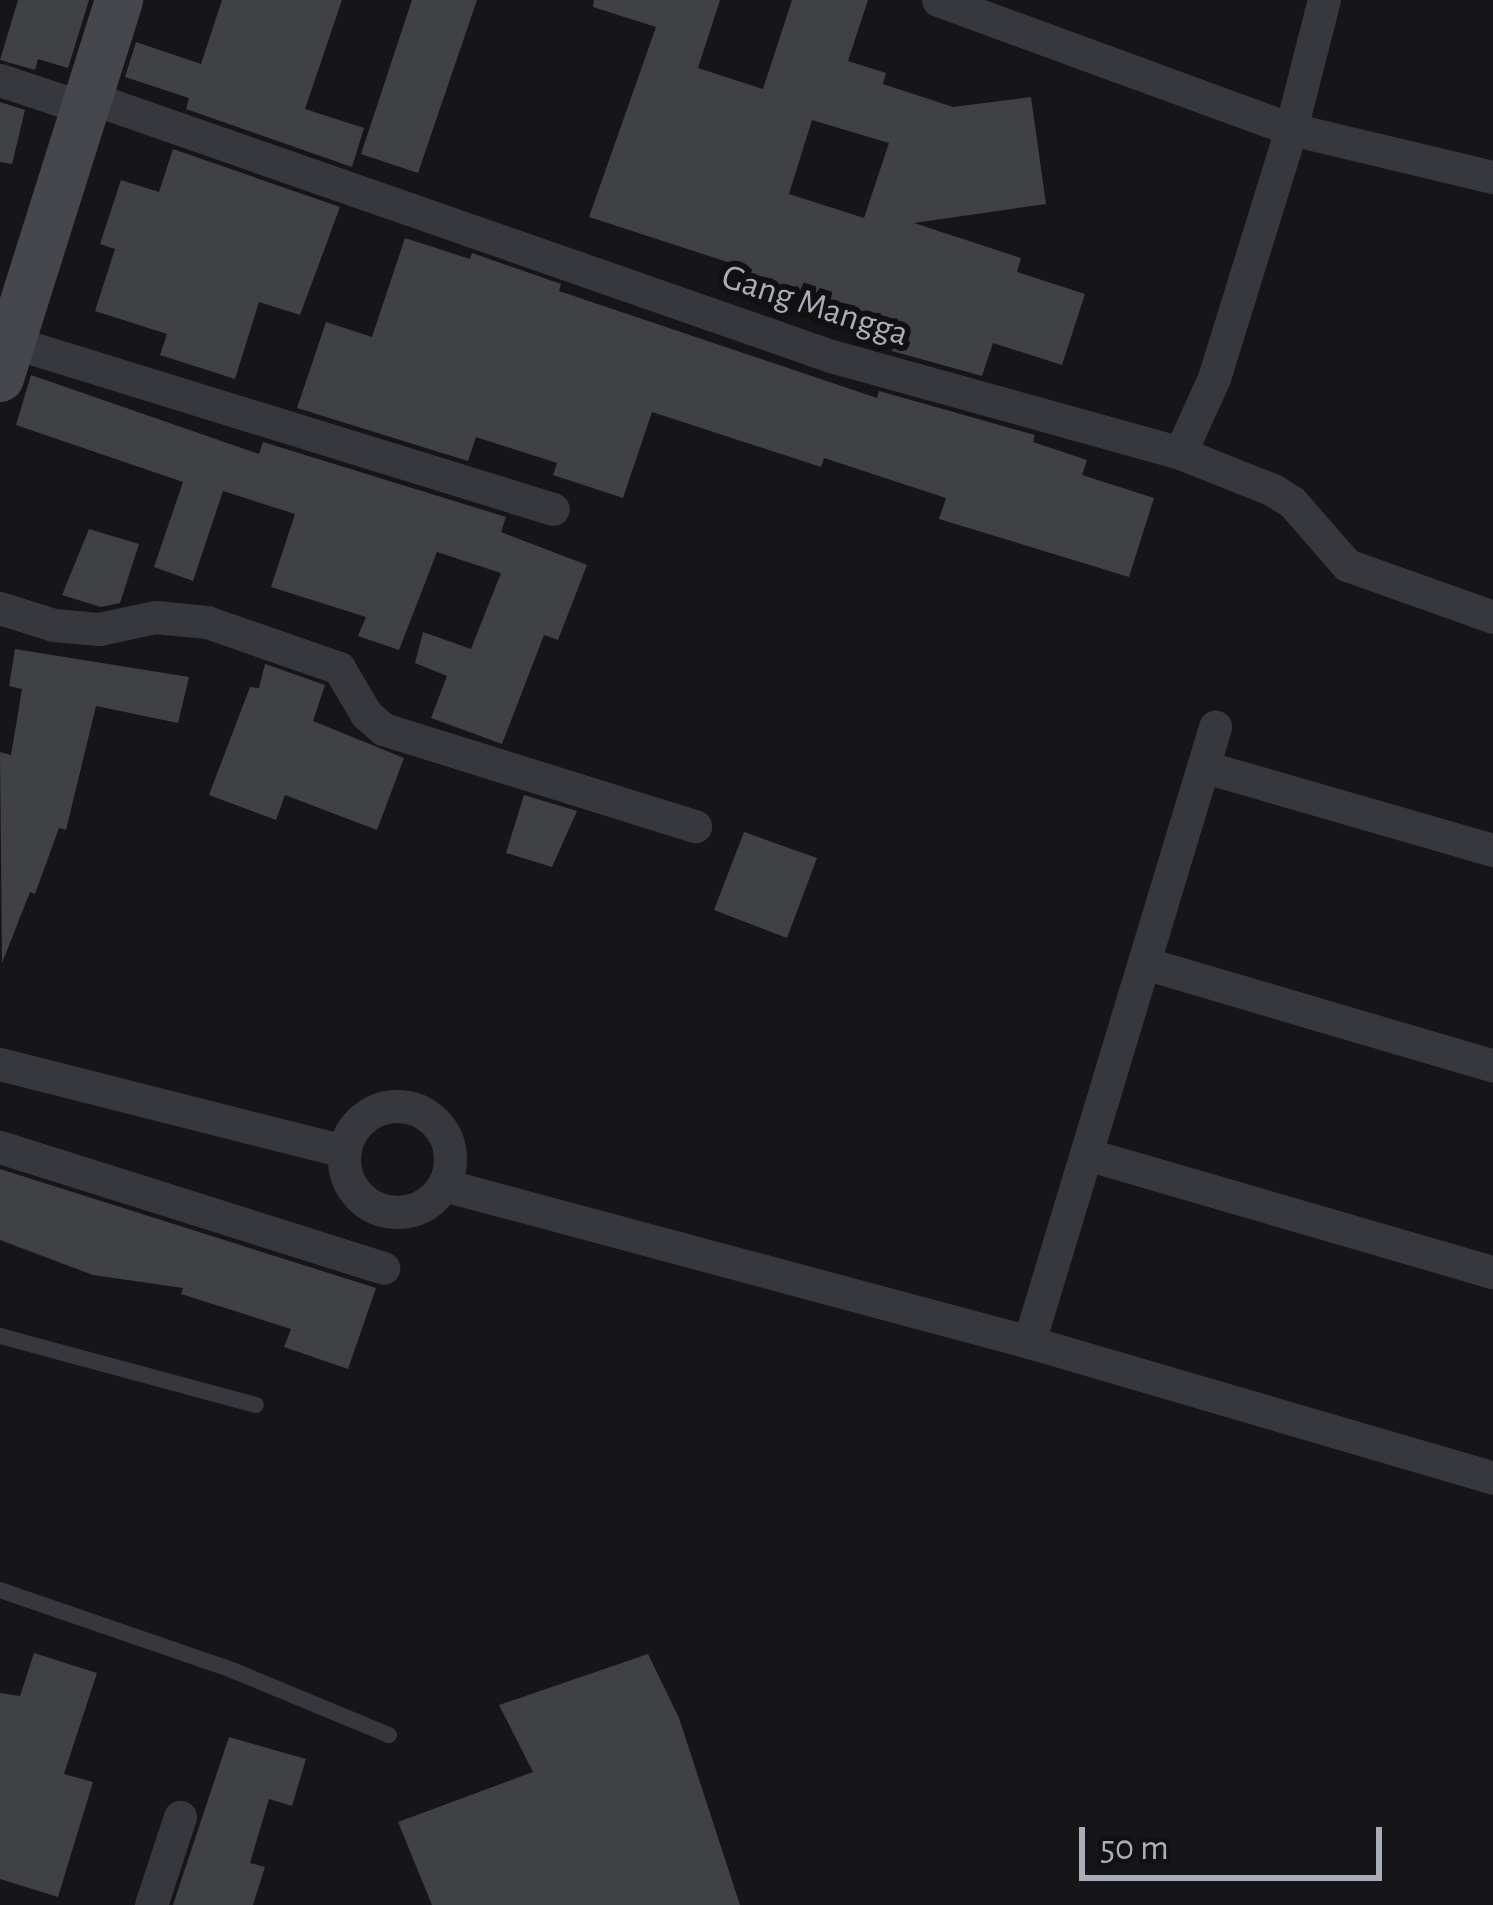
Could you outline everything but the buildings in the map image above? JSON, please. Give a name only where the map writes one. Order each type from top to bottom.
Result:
[{"type":"street","points":[[119,0],[89,104],[7,341],[553,508]]},
{"type":"street","points":[[1180,453],[1214,378],[1291,129],[1324,0]]},
{"type":"street","points":[[942,1],[1291,129],[1493,178]]},
{"type":"street","name":"Gang Mangga","points":[[0,80],[89,104],[831,356],[1180,453],[1292,502],[1347,565],[1493,617]]},
{"type":"street","points":[[0,608],[54,626],[99,628],[155,617],[207,622],[339,668],[367,714],[383,729],[695,826]]},
{"type":"street","points":[[1029,1342],[1215,727]]},
{"type":"street","points":[[1205,767],[1493,850]]},
{"type":"street","points":[[1144,963],[1493,1066]]},
{"type":"street","points":[[0,1064],[344,1151]]},
{"type":"street","points":[[415,1108],[443,1131],[449,1149],[444,1185],[416,1209],[379,1210],[350,1187],[344,1151],[350,1133],[377,1109],[415,1108]]},
{"type":"street","points":[[0,1147],[383,1268]]},
{"type":"street","points":[[1086,1154],[1493,1271]]},
{"type":"street","points":[[444,1185],[1029,1342],[1493,1478]]},
{"type":"street","points":[[151,1905],[180,1817]]},
{"type":"lane","points":[[0,1336],[256,1405]]},
{"type":"lane","points":[[0,1590],[232,1670],[389,1735]]}]
